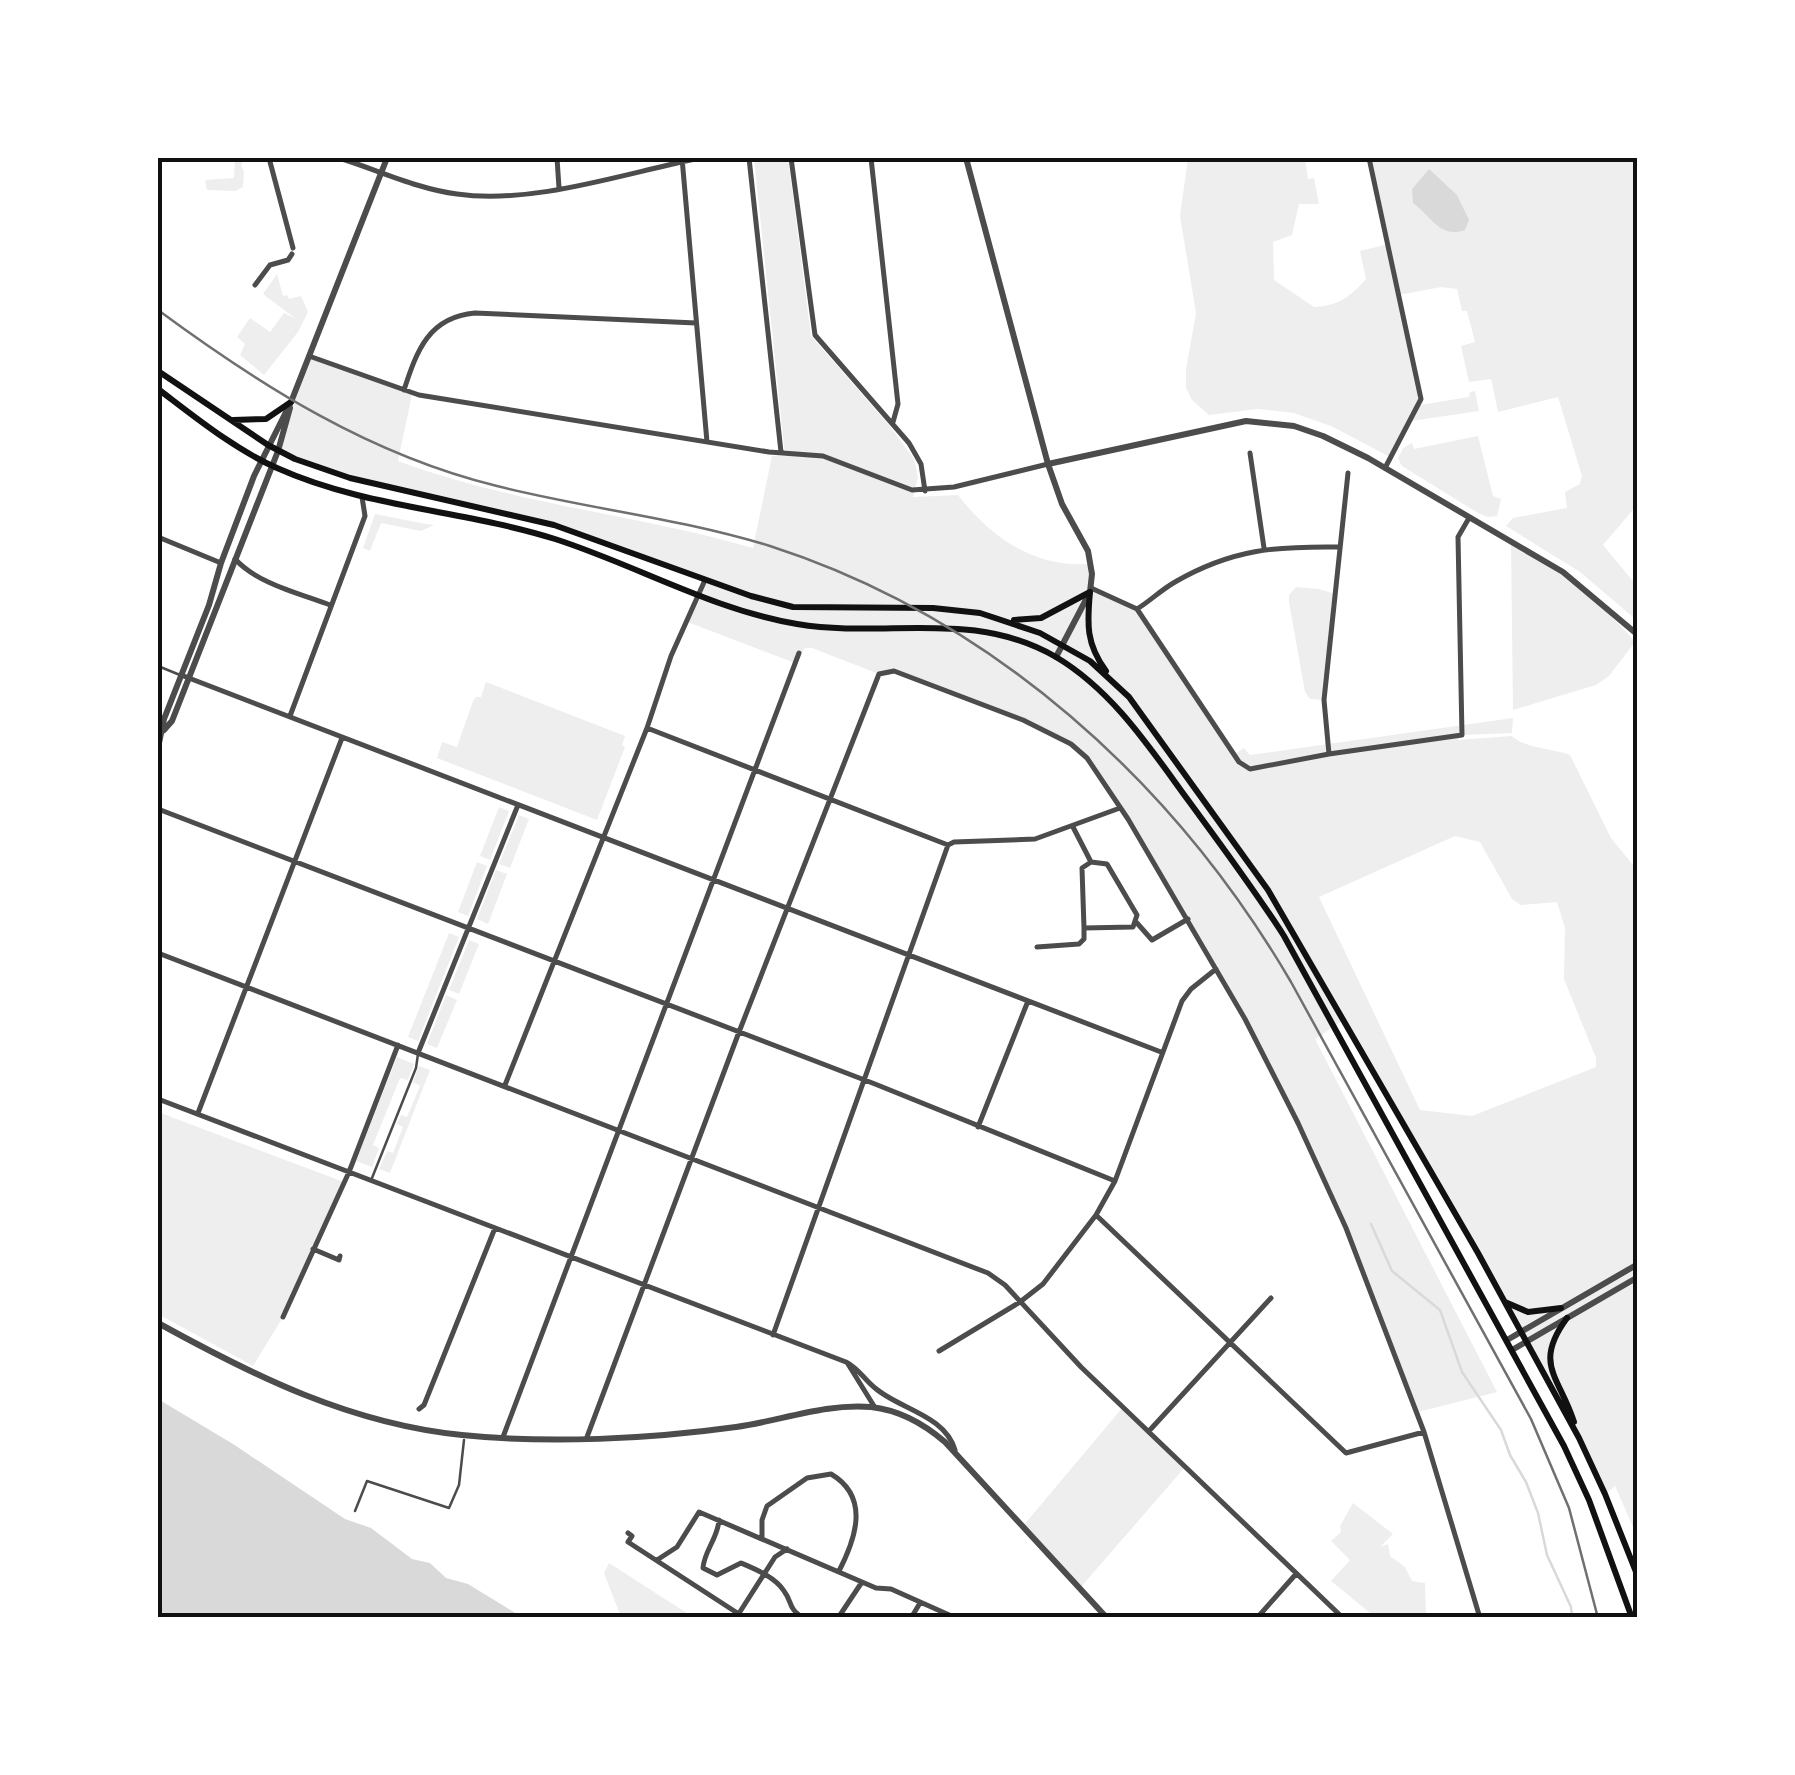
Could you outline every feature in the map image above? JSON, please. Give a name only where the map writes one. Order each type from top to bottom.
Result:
[{"type":"main road","points":[[158,370],[278,451],[350,478],[554,525],[705,580],[794,607],[944,608],[1008,620],[1063,644],[1112,679]]},
{"type":"main road","points":[[158,389],[272,466],[362,497],[552,538],[760,616],[803,625],[971,628],[1007,636],[1056,658],[1093,685],[1134,726],[1259,896],[1314,989],[1507,1340],[1589,1500],[1632,1618]]},
{"type":"main road","points":[[221,416],[243,422],[266,419],[291,402]]},
{"type":"main road","points":[[1008,620],[1041,618],[1090,590]]},
{"type":"main road","points":[[1090,590],[1089,646],[1268,890],[1326,984],[1578,1438],[1606,1494],[1638,1577]]},
{"type":"main road","points":[[1504,1301],[1528,1312],[1561,1308]]},
{"type":"main road","points":[[1567,1318],[1552,1338],[1549,1363],[1567,1401],[1578,1438]]},
{"type":"street","points":[[255,285],[270,265],[288,260],[292,251],[269,158]]},
{"type":"street","points":[[339,158],[440,192],[470,196],[559,188],[700,158]]},
{"type":"street","points":[[185,676],[278,451],[291,402],[388,158]]},
{"type":"street","points":[[557,158],[559,188]]},
{"type":"street","points":[[749,158],[781,452]]},
{"type":"street","points":[[791,158],[814,335],[893,423],[918,458],[925,490]]},
{"type":"street","points":[[871,158],[898,404],[893,423]]},
{"type":"street","points":[[966,158],[1048,464],[1062,504],[1088,552],[1090,590],[1056,658]]},
{"type":"street","points":[[1369,158],[1421,399],[1384,468]]},
{"type":"street","points":[[682,159],[707,442]]},
{"type":"street","points":[[404,390],[430,334],[452,316],[476,312],[696,323]]},
{"type":"street","points":[[309,356],[404,390],[707,442],[822,456],[904,489],[960,486],[1204,429],[1259,420],[1283,423],[1323,436],[1384,468],[1563,572],[1638,635]]},
{"type":"street","points":[[158,748],[164,730],[172,722],[221,563],[261,460],[291,402]]},
{"type":"street","points":[[1250,452],[1264,548]]},
{"type":"street","points":[[1329,754],[1324,700],[1348,473]]},
{"type":"street","points":[[290,716],[366,512],[362,497]]},
{"type":"street","points":[[1090,590],[1137,609],[1243,766],[1250,769],[1462,736],[1458,537],[1469,518]]},
{"type":"street","points":[[158,537],[221,563]]},
{"type":"street","points":[[1137,609],[1186,576],[1230,556],[1264,548],[1340,547]]},
{"type":"street","points":[[235,559],[245,570],[267,581],[331,606]]},
{"type":"street","points":[[505,1086],[671,656],[705,580]]},
{"type":"street","points":[[503,1437],[799,653]]},
{"type":"street","points":[[588,1437],[739,1032],[879,674],[894,671],[1023,720],[1070,744],[1087,758],[1120,808],[1216,969],[1298,1122],[1339,1214],[1424,1432],[1480,1618]]},
{"type":"street","points":[[185,676],[1161,1052]]},
{"type":"street","points":[[646,728],[948,845]]},
{"type":"street","points":[[198,1113],[343,737]]},
{"type":"street","points":[[418,1053],[518,805]]},
{"type":"street","points":[[158,808],[864,1080],[1115,1182]]},
{"type":"street","points":[[773,1334],[948,845],[1035,838],[1120,808]]},
{"type":"street","points":[[1073,827],[1091,862]]},
{"type":"street","points":[[1037,947],[1079,944],[1084,940],[1082,868],[1091,862],[1108,864],[1137,916],[1137,923],[1152,940],[1188,919]]},
{"type":"street","points":[[1084,928],[1133,927],[1137,923]]},
{"type":"street","points":[[158,953],[988,1273],[1343,1618]]},
{"type":"street","points":[[939,1351],[1020,1302],[1042,1284],[1096,1215],[1115,1182],[1182,1001],[1216,969]]},
{"type":"street","points":[[978,1127],[1028,1001]]},
{"type":"street","points":[[283,1317],[349,1172],[398,1045]]},
{"type":"street","points":[[158,1099],[846,1362],[879,1391],[936,1425],[953,1443],[955,1453]]},
{"type":"street","points":[[1096,1215],[1346,1453],[1424,1432]]},
{"type":"street","points":[[418,1409],[424,1405],[495,1228]]},
{"type":"street","points":[[314,1249],[338,1260],[340,1256]]},
{"type":"street","points":[[1507,1340],[1638,1264]]},
{"type":"street","points":[[1512,1350],[1638,1277]]},
{"type":"street","points":[[1149,1432],[1271,1298]]},
{"type":"street","points":[[158,1323],[252,1374],[348,1411],[422,1430],[503,1437],[690,1433],[742,1427],[830,1408],[875,1408],[918,1422],[955,1453],[1107,1618]]},
{"type":"street","points":[[846,1362],[875,1408]]},
{"type":"street","points":[[761,1538],[768,1506],[807,1478],[831,1474],[842,1482],[858,1513],[855,1537],[839,1571]]},
{"type":"street","points":[[657,1560],[676,1547],[699,1512],[956,1618]]},
{"type":"street","points":[[719,1520],[718,1534],[704,1558],[703,1568],[717,1575],[741,1563],[764,1574],[786,1592],[791,1610],[802,1618]]},
{"type":"street","points":[[628,1534],[632,1536],[628,1542],[740,1616],[779,1552],[788,1549]]},
{"type":"street","points":[[1257,1618],[1296,1574]]},
{"type":"street","points":[[838,1618],[862,1582]]},
{"type":"street","points":[[911,1618],[921,1602]]},
{"type":"lane","points":[[158,666],[185,676]]},
{"type":"lane","points":[[371,1181],[416,1068],[418,1053]]},
{"type":"lane","points":[[355,1511],[367,1482],[448,1508],[459,1485],[464,1440]]},
{"type":"shaded area","points":[[235,158],[245,158],[241,165],[243,187],[235,191],[207,190],[205,180],[234,178]]},
{"type":"shaded area","points":[[754,158],[788,158],[811,336],[914,459],[918,477],[913,497],[958,495],[985,524],[1016,547],[1051,561],[1091,564],[1091,588],[1137,609],[1235,754],[1244,748],[1250,755],[1513,718],[1512,733],[1462,735],[1458,740],[1512,736],[1532,746],[1570,755],[1611,838],[1637,870],[1637,1536],[1615,1486],[1605,1494],[1556,1396],[1345,1019],[1315,1039],[1497,1392],[1418,1412],[1345,1228],[1261,1051],[1128,819],[1079,750],[1023,720],[894,671],[879,674],[812,648],[805,648],[795,663],[685,621],[705,581],[554,525],[350,478],[278,451],[309,356],[412,394],[398,461],[486,488],[753,548],[772,456],[785,456]],"holes":[[[1455,836],[1480,842],[1512,899],[1521,905],[1557,902],[1565,928],[1564,979],[1596,1058],[1596,1067],[1472,1116],[1420,1110],[1319,897]]]},
{"type":"shaded area","points":[[1188,158],[1305,158],[1308,179],[1314,178],[1319,204],[1299,204],[1292,235],[1273,242],[1274,280],[1314,307],[1337,302],[1354,291],[1366,279],[1360,251],[1389,244],[1369,158],[1637,158],[1637,505],[1603,545],[1637,586],[1637,618],[1580,572],[1506,526],[1513,518],[1567,508],[1565,492],[1580,484],[1582,476],[1558,397],[1498,412],[1491,379],[1469,382],[1461,346],[1475,342],[1457,289],[1441,287],[1399,295],[1420,405],[1469,397],[1475,391],[1479,411],[1411,421],[1390,457],[1331,426],[1294,413],[1258,409],[1209,415],[1192,400],[1186,388],[1186,369],[1196,313],[1180,216]]},
{"type":"shaded area","points":[[1429,169],[1457,195],[1469,220],[1465,230],[1442,229],[1413,203],[1412,189]]},
{"type":"shaded area","points":[[277,274],[283,296],[301,296],[308,312],[298,332],[264,375],[240,355],[245,344],[237,337],[250,318],[270,332],[284,313],[296,319],[263,294]]},
{"type":"shaded area","points":[[1478,436],[1493,496],[1501,499],[1497,516],[1478,513],[1402,466],[1398,459],[1403,448],[1412,443],[1414,449]]},
{"type":"shaded area","points":[[375,514],[434,525],[421,531],[381,523],[370,551],[363,548]]},
{"type":"shaded area","points":[[1511,542],[1578,586],[1635,642],[1609,676],[1596,685],[1513,710]]},
{"type":"shaded area","points":[[1296,587],[1335,594],[1324,700],[1310,699],[1305,692],[1289,602]]},
{"type":"shaded area","points":[[486,682],[625,736],[625,747],[597,820],[437,758],[442,742],[457,747],[473,701],[481,697]]},
{"type":"shaded area","points":[[499,807],[509,811],[490,860],[480,856]]},
{"type":"shaded area","points":[[519,815],[529,819],[510,868],[499,864]]},
{"type":"shaded area","points":[[477,862],[487,866],[468,916],[458,912]]},
{"type":"shaded area","points":[[496,870],[507,874],[488,924],[477,919]]},
{"type":"shaded area","points":[[449,933],[459,937],[418,1041],[408,1037]]},
{"type":"shaded area","points":[[469,940],[479,944],[459,994],[449,990]]},
{"type":"shaded area","points":[[446,995],[457,1000],[437,1048],[427,1044]]},
{"type":"shaded area","points":[[397,1057],[414,1064],[408,1080],[400,1078],[373,1145],[379,1148],[372,1167],[356,1161]]},
{"type":"shaded area","points":[[419,1066],[430,1070],[390,1173],[379,1169],[387,1151],[393,1153],[403,1127],[397,1124],[401,1115],[407,1117],[420,1086],[413,1082]]},
{"type":"shaded area","points":[[158,1112],[344,1182],[283,1317],[253,1366],[158,1314]]},
{"type":"shaded area","points":[[158,1399],[345,1519],[371,1528],[412,1559],[430,1563],[446,1578],[468,1584],[522,1617],[158,1617]]},
{"type":"shaded area","points":[[1123,1407],[1186,1466],[1080,1588],[1023,1526]]},
{"type":"shaded area","points":[[1353,1503],[1393,1534],[1380,1547],[1388,1544],[1390,1556],[1405,1567],[1412,1581],[1425,1583],[1426,1617],[1375,1617],[1331,1581],[1350,1560],[1331,1541],[1341,1532],[1340,1526]]},
{"type":"shaded area","points":[[609,1563],[693,1617],[621,1617],[604,1573]]},
{"type":"waterway","points":[[1371,1224],[1392,1271],[1440,1310],[1462,1372],[1501,1430],[1526,1482],[1547,1555],[1571,1607],[1572,1618]]},
{"type":"railway","points":[[158,310],[277,391],[405,456],[497,486],[736,536],[852,577],[929,616],[1002,663],[1070,716],[1134,775],[1192,840],[1244,909],[1291,982],[1531,1419],[1569,1508],[1598,1618]]}]
